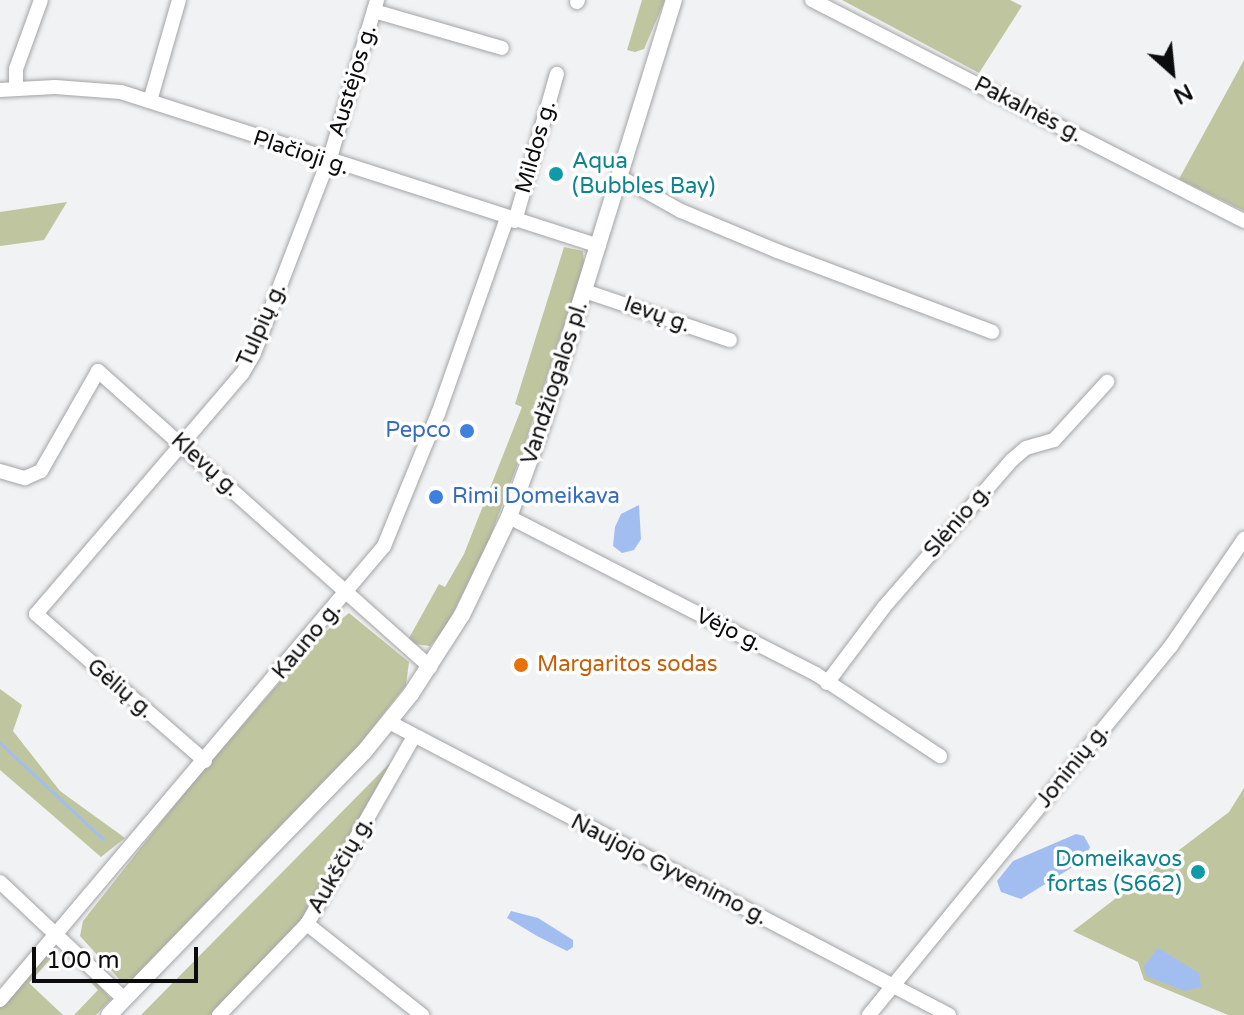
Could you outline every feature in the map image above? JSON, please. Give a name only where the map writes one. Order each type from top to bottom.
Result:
[{"type":"main road","name":"Vandžiogalos pl.","points":[[109,1015],[389,722],[430,667],[462,615],[509,517],[585,291],[674,0]]},
{"type":"street","points":[[16,89],[16,69],[41,0]]},
{"type":"street","points":[[150,101],[179,0]]},
{"type":"street","name":"Pakalnės g.","points":[[812,0],[1244,221]]},
{"type":"street","points":[[376,6],[502,48]]},
{"type":"street","name":"Austėjos g.","points":[[327,162],[376,6]]},
{"type":"street","name":"Mildos g.","points":[[511,220],[557,74]]},
{"type":"street","name":"Plačioji g.","points":[[0,90],[94,88],[150,101],[327,162],[599,246]]},
{"type":"street","name":"Tulpių g.","points":[[36,614],[182,445],[254,353],[327,162]]},
{"type":"street","points":[[620,177],[681,211],[777,251],[992,332]]},
{"type":"street","name":"Kauno g.","points":[[0,1000],[59,935],[384,546],[399,515],[511,220]]},
{"type":"street","name":"Ievų g.","points":[[585,291],[730,340]]},
{"type":"street","name":"Klevų g.","points":[[0,471],[25,478],[41,471],[98,371],[430,667]]},
{"type":"street","name":"Slėnio g.","points":[[827,683],[898,590],[1012,460],[1026,448],[1054,440],[1107,382]]},
{"type":"street","name":"Vėjo g.","points":[[509,517],[827,683],[940,756]]},
{"type":"street","name":"Joninių g.","points":[[869,1015],[1171,646],[1244,539]]},
{"type":"street","name":"Gėlių g.","points":[[36,614],[205,761]]},
{"type":"street","name":"Naujojo Gyvenimo g.","points":[[389,722],[413,738],[949,1015]]},
{"type":"street","name":"Aukščių g.","points":[[219,1015],[307,924],[413,738]]},
{"type":"street","points":[[0,882],[124,999]]},
{"type":"street","points":[[307,924],[422,1015]]},
{"type":"green space","points":[[642,0],[665,0],[644,49],[635,52],[627,50]]},
{"type":"green space","points":[[842,0],[1010,0],[1022,6],[979,73]]},
{"type":"green space","points":[[1244,60],[1244,211],[1179,179]]},
{"type":"green space","points":[[67,202],[44,240],[0,246],[0,212]]},
{"type":"green space","points":[[564,247],[583,251],[584,264],[524,447],[489,540],[446,627],[430,646],[414,644],[409,638],[439,584],[445,587],[464,554],[522,407],[515,404]]},
{"type":"green space","points":[[349,613],[409,662],[406,685],[358,746],[133,978],[120,980],[80,936],[83,921],[188,788],[320,636]]},
{"type":"green space","points":[[0,689],[22,705],[13,731],[60,791],[125,838],[101,857],[0,770]]},
{"type":"green space","points":[[390,763],[381,797],[319,901],[219,1015],[141,1015]]},
{"type":"green space","name":"Domeikavos fortas (S662)","points":[[1244,788],[1244,1015],[1228,1015],[1144,980],[1138,962],[1073,931],[1229,812]]},
{"type":"green space","points":[[54,946],[55,954],[29,983],[63,1015],[0,1015],[0,1000]]},
{"type":"green space","points":[[92,977],[111,999],[96,1015],[74,1015],[98,990],[88,979]]},
{"type":"water","points":[[639,505],[641,539],[634,550],[622,553],[613,546],[615,527],[621,514]]},
{"type":"water","points":[[1076,834],[1084,836],[1090,847],[1084,860],[1021,899],[1001,892],[997,881],[1013,861]]},
{"type":"water","points":[[511,911],[538,918],[573,940],[573,947],[567,951],[537,936],[507,918]]},
{"type":"water","points":[[1158,948],[1199,973],[1201,987],[1185,991],[1146,976],[1144,966]]},
{"type":"waterway","points":[[0,743],[103,839]]},
{"type":"place","name":"Aqua (Bubbles Bay)","points":[[556,174]]},
{"type":"place","name":"Pepco","points":[[467,431]]},
{"type":"place","name":"Rimi Domeikava","points":[[436,497]]},
{"type":"place","name":"Margaritos sodas","points":[[521,665]]},
{"type":"place","name":"Domeikavos fortas (S662)","points":[[1198,872]]}]
